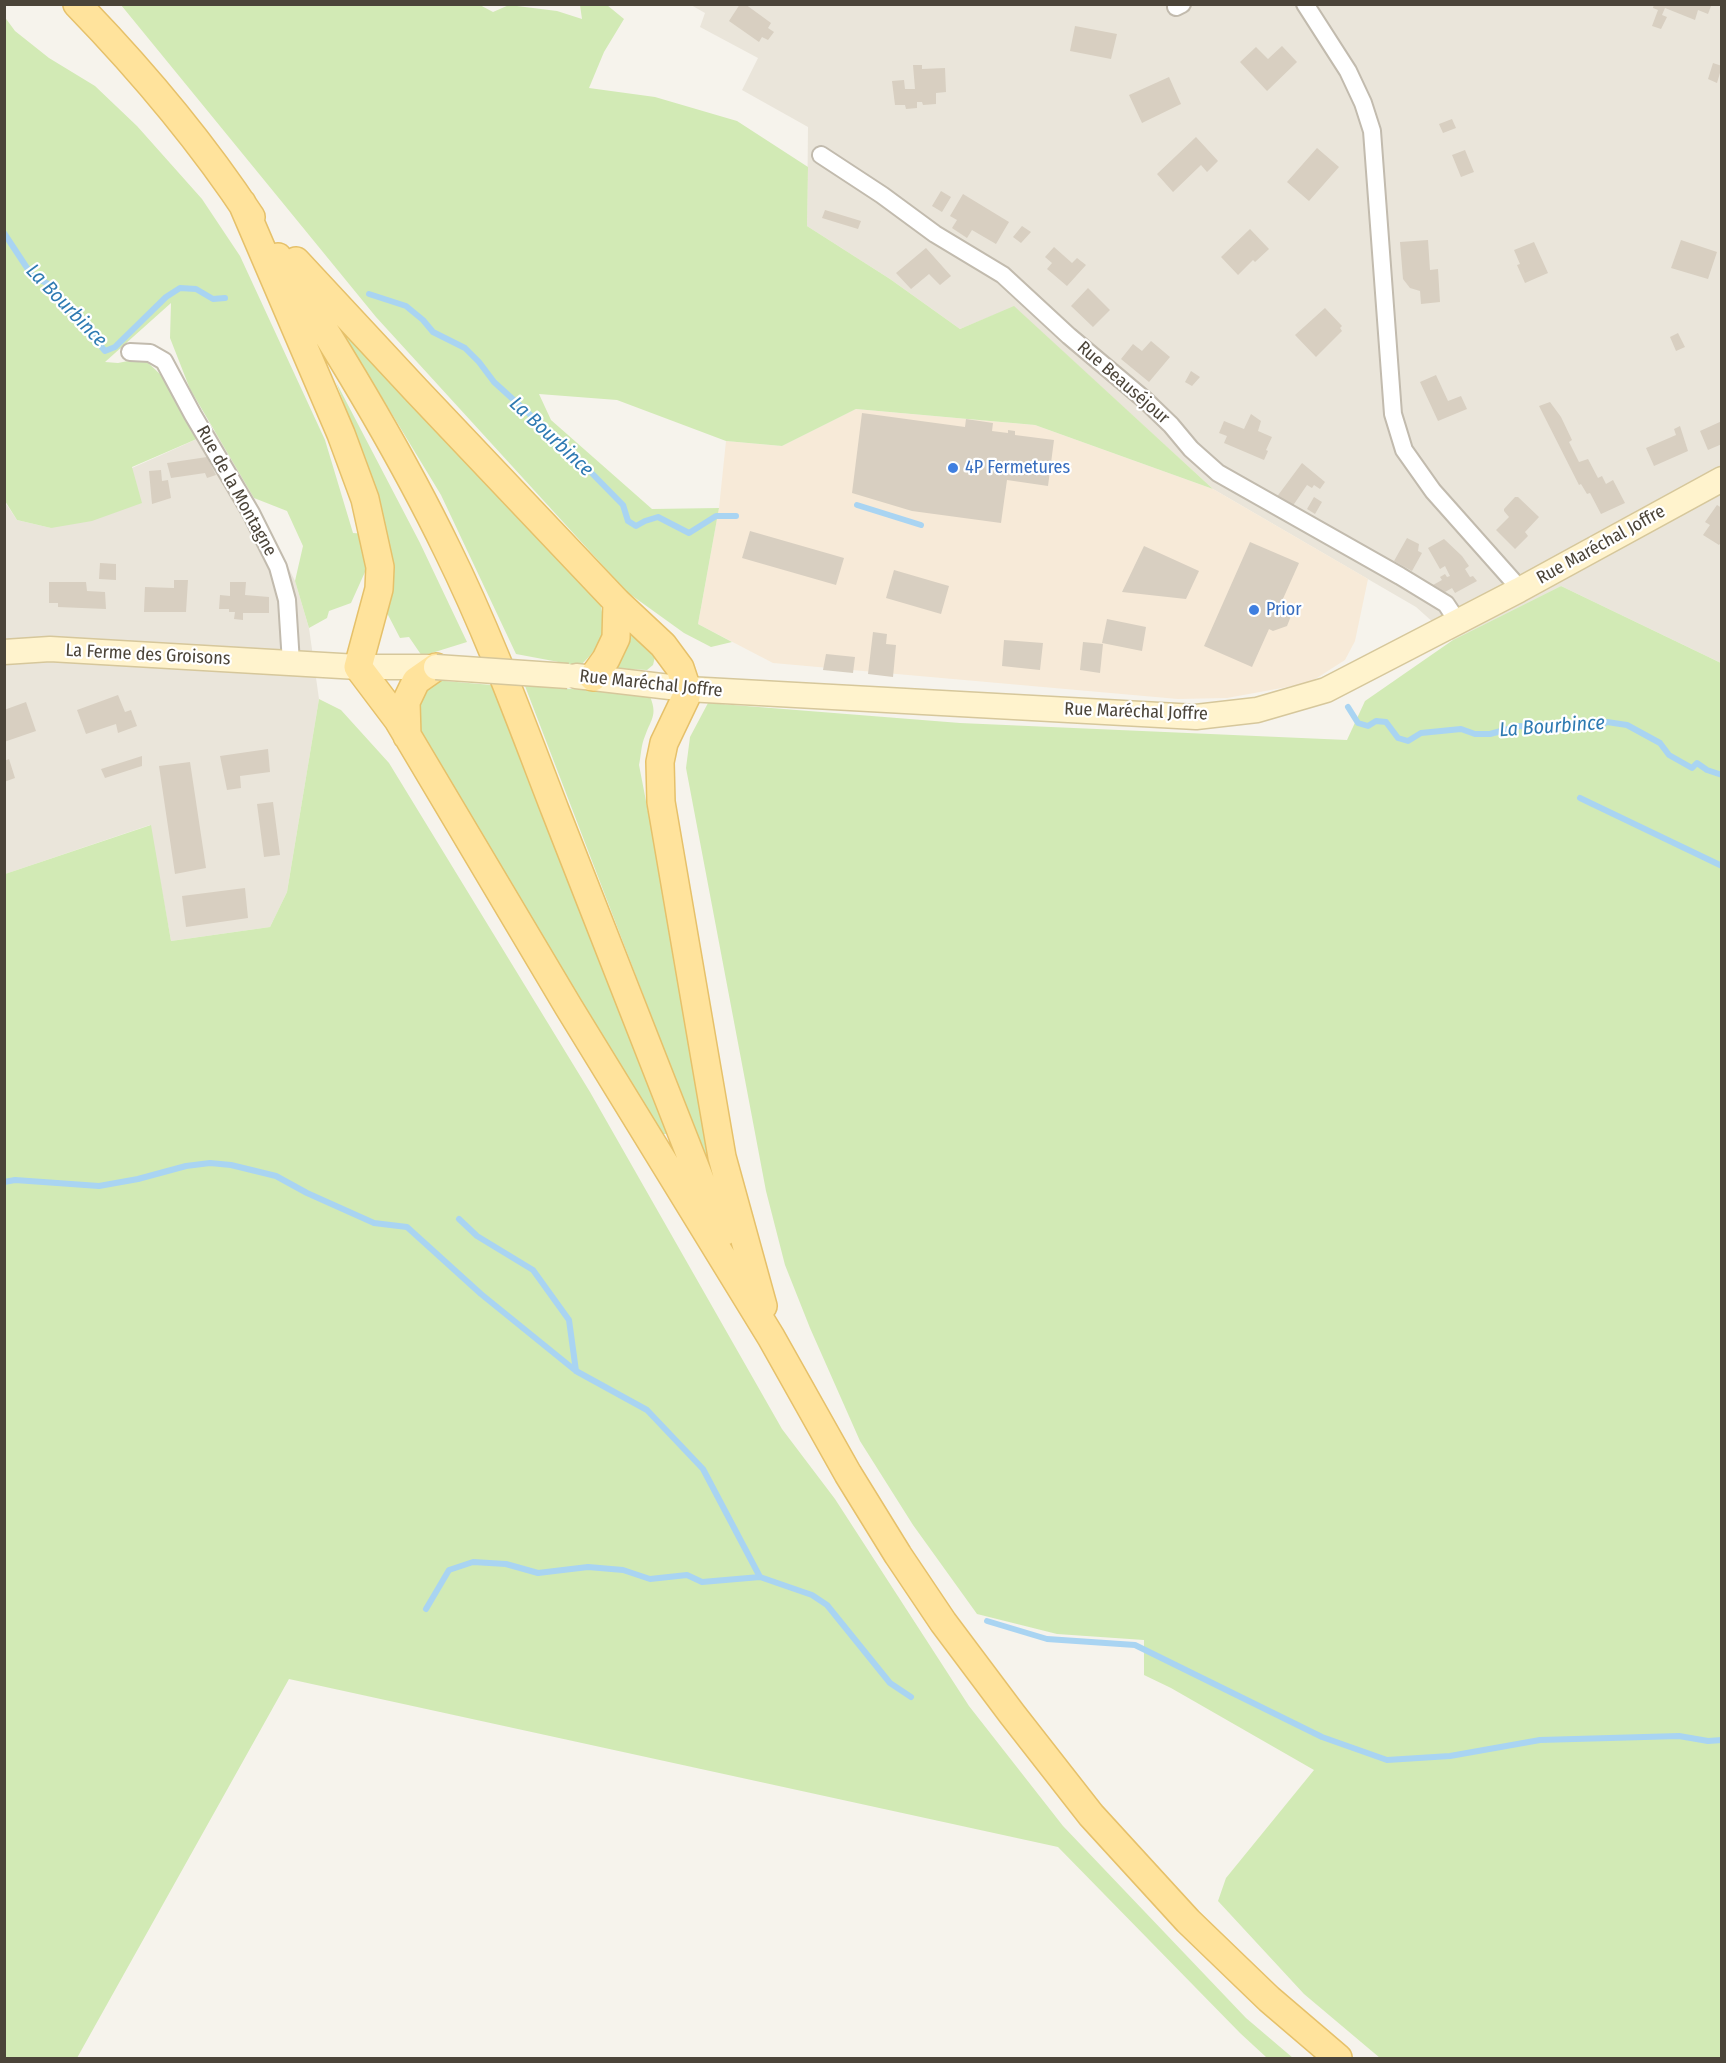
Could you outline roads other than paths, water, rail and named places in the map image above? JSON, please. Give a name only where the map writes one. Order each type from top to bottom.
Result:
[{"type":"main road","points":[[77,4],[108,36],[195,139],[242,203],[314,313],[384,430],[447,549],[514,699],[558,819],[701,1182],[771,1336]]},
{"type":"main road","points":[[242,203],[617,602],[663,645],[680,668],[687,689],[686,697],[664,743],[660,762],[661,802],[722,1157],[771,1336]]},
{"type":"main road","points":[[242,203],[341,434],[365,499],[380,567],[379,589],[358,667],[398,720],[568,1006],[771,1336],[848,1474],[943,1622],[1091,1815],[1188,1921],[1269,1999],[1338,2058]]},
{"type":"main road","name":"Rue Maréchal Joffre","points":[[436,667],[580,677],[687,689],[1196,717],[1257,710],[1326,690],[1719,483]]},
{"type":"main road","points":[[580,677],[606,659],[616,638],[617,602]]},
{"type":"main road","name":"La Ferme des Groisons","points":[[4,652],[50,650],[358,667],[436,667]]},
{"type":"main road","points":[[406,736],[406,702],[416,681],[436,667]]},
{"type":"street","points":[[1305,4],[1348,71],[1372,131],[1393,414],[1404,450],[1433,491],[1519,590]]},
{"type":"street","name":"Rue Beauséjour","points":[[821,155],[882,195],[935,234],[1003,275],[1069,336],[1146,399],[1191,448],[1218,473],[1446,604],[1458,622]]},
{"type":"street","name":"Rue de la Montagne","points":[[130,352],[150,353],[164,361],[251,513],[278,567],[281,578],[289,621],[291,663]]},
{"type":"waterway","name":"La Bourbince","points":[[4,233],[33,277],[49,284],[105,351],[115,347],[166,297],[180,288],[196,289],[213,299],[225,298]]},
{"type":"waterway","name":"La Bourbince","points":[[369,294],[406,306],[433,332],[465,348],[494,382],[570,451],[623,505],[628,521],[636,526],[658,517],[689,533],[716,516],[736,516]]},
{"type":"waterway","name":"La Bourbince","points":[[857,505],[921,525]]},
{"type":"waterway","name":"La Bourbince","points":[[1348,707],[1358,723],[1368,726],[1376,721],[1386,722],[1398,738],[1408,741],[1421,733],[1461,729],[1475,734],[1490,734],[1519,726],[1557,728],[1574,724],[1599,727],[1607,722],[1627,725],[1660,743],[1669,755],[1692,768],[1697,763],[1707,770],[1722,775]]},
{"type":"waterway","points":[[1580,798],[1722,866]]},
{"type":"waterway","points":[[4,1182],[15,1180],[99,1186],[138,1179],[186,1166],[210,1163],[231,1165],[276,1176],[307,1193],[374,1223],[407,1227],[481,1294],[576,1371],[647,1410],[703,1469],[760,1577],[812,1595],[827,1605],[890,1683],[911,1697]]},
{"type":"waterway","points":[[459,1219],[477,1236],[533,1270],[569,1320],[576,1371]]},
{"type":"waterway","points":[[426,1609],[449,1570],[473,1562],[506,1564],[538,1573],[588,1567],[623,1570],[650,1579],[687,1575],[702,1582],[760,1577]]},
{"type":"waterway","points":[[987,1621],[1047,1639],[1135,1645],[1322,1737],[1387,1760],[1450,1756],[1540,1740],[1679,1736],[1708,1741],[1722,1740]]},
{"type":"place","name":"4P Fermetures","points":[[953,468]]},
{"type":"place","name":"Prior","points":[[1254,610]]}]
